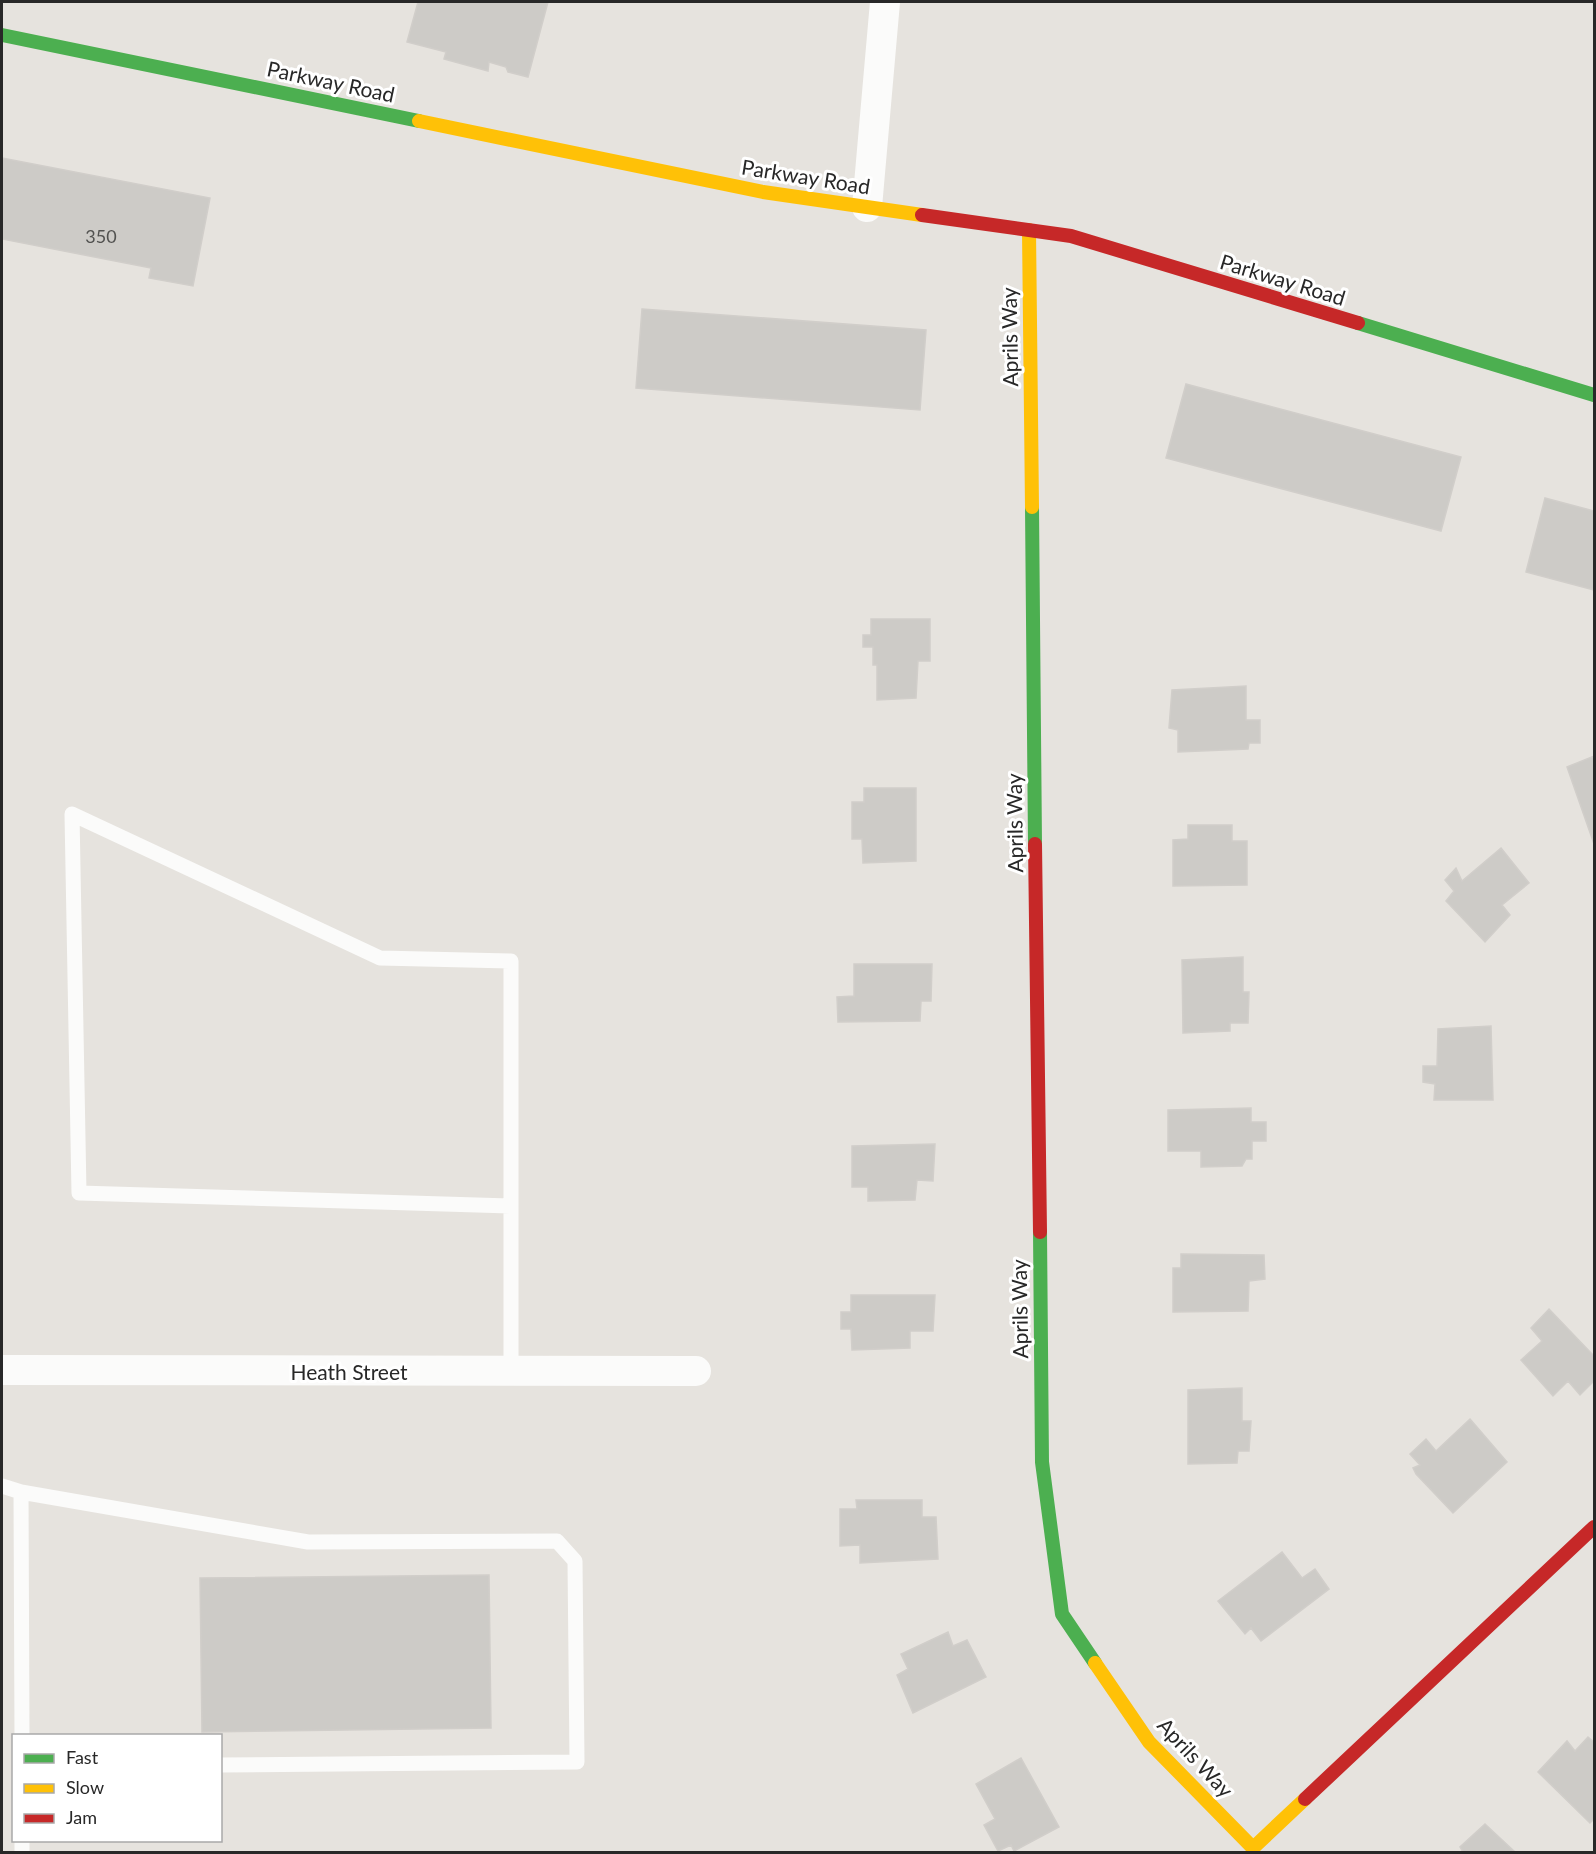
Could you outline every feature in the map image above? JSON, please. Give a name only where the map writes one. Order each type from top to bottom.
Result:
[{"type":"street","points":[[867,207],[885,2]]},
{"type":"street","name":"Parkway Road","points":[[2,35],[763,192],[1071,236],[1594,395]]},
{"type":"street","name":"Aprils Way","points":[[1029,230],[1042,1462],[1062,1614],[1149,1742],[1253,1848],[1594,1527]]},
{"type":"street","name":"Heath Street","points":[[2,1370],[696,1371]]},
{"type":"lane","points":[[511,1206],[79,1193],[72,814],[380,958],[511,962],[511,1206],[511,1371]]},
{"type":"lane","points":[[2,1486],[21,1492],[308,1542],[556,1541],[575,1561],[577,1762],[222,1765]]},
{"type":"lane","points":[[21,1492],[22,1734]]},
{"type":"building","points":[[418,2],[548,2],[528,77],[508,72],[506,67],[489,62],[488,71],[444,59],[446,52],[407,42]]},
{"type":"building","points":[[2,158],[210,198],[193,286],[149,278],[151,268],[2,239]]},
{"type":"building","points":[[642,309],[926,330],[920,410],[636,388]]},
{"type":"building","points":[[1186,384],[1461,457],[1441,531],[1166,458]]},
{"type":"building","points":[[1545,498],[1594,511],[1594,590],[1526,572]]},
{"type":"building","points":[[871,619],[930,619],[930,661],[918,661],[916,698],[877,700],[877,665],[873,665],[873,647],[863,647],[863,635],[871,635]]},
{"type":"building","points":[[1246,686],[1246,720],[1260,720],[1260,743],[1249,743],[1248,749],[1178,752],[1178,730],[1169,728],[1172,690]]},
{"type":"building","points":[[1594,756],[1594,844],[1567,767]]},
{"type":"building","points":[[864,788],[916,788],[916,861],[863,863],[862,839],[852,839],[852,802],[864,802]]},
{"type":"building","points":[[1188,825],[1232,825],[1232,841],[1247,841],[1247,885],[1173,886],[1173,840],[1188,839]]},
{"type":"building","points":[[1501,848],[1529,883],[1502,905],[1510,915],[1485,942],[1446,901],[1454,891],[1445,880],[1456,868],[1462,881]]},
{"type":"building","points":[[1243,957],[1243,992],[1249,992],[1248,1023],[1230,1023],[1230,1031],[1183,1033],[1182,960]]},
{"type":"building","points":[[854,964],[932,964],[931,1001],[921,1001],[920,1021],[838,1022],[837,997],[854,996]]},
{"type":"building","points":[[1491,1026],[1493,1100],[1434,1100],[1435,1084],[1423,1082],[1423,1066],[1437,1066],[1438,1029]]},
{"type":"building","points":[[1251,1108],[1251,1122],[1266,1122],[1266,1141],[1252,1141],[1252,1159],[1246,1159],[1242,1166],[1201,1167],[1201,1151],[1168,1151],[1168,1110]]},
{"type":"building","points":[[935,1144],[933,1181],[917,1180],[915,1200],[868,1201],[868,1187],[852,1187],[852,1146]]},
{"type":"building","points":[[1181,1254],[1264,1255],[1265,1279],[1249,1281],[1248,1311],[1173,1312],[1173,1268],[1181,1268]]},
{"type":"building","points":[[851,1295],[935,1295],[933,1331],[910,1331],[910,1348],[852,1350],[851,1329],[841,1329],[841,1312],[851,1312]]},
{"type":"building","points":[[1549,1309],[1594,1356],[1594,1381],[1580,1395],[1568,1381],[1553,1396],[1521,1360],[1542,1341],[1531,1328]]},
{"type":"building","points":[[1242,1388],[1242,1421],[1251,1421],[1249,1451],[1238,1451],[1237,1463],[1188,1464],[1188,1390]]},
{"type":"building","points":[[1470,1419],[1507,1462],[1453,1513],[1416,1474],[1413,1468],[1420,1465],[1410,1454],[1426,1439],[1436,1451]]},
{"type":"building","points":[[856,1500],[922,1500],[922,1517],[936,1517],[938,1559],[860,1563],[860,1545],[840,1546],[840,1509],[857,1509]]},
{"type":"building","points":[[1282,1552],[1302,1578],[1315,1569],[1329,1589],[1261,1641],[1251,1628],[1245,1634],[1218,1601]]},
{"type":"building","points":[[489,1575],[491,1728],[202,1732],[200,1578]]},
{"type":"building","points":[[948,1632],[953,1646],[967,1640],[986,1677],[913,1713],[897,1675],[908,1669],[901,1654]]},
{"type":"building","points":[[1588,1737],[1594,1742],[1594,1819],[1590,1823],[1538,1772],[1567,1741],[1575,1751]]},
{"type":"building","points":[[1021,1758],[1059,1827],[1014,1851],[1011,1845],[998,1851],[984,1825],[995,1819],[976,1784]]},
{"type":"building","points":[[1485,1824],[1515,1852],[1463,1852],[1460,1847]]},
{"type":"traffic: fast","points":[[2,35],[419,121]]},
{"type":"traffic: fast","points":[[1358,323],[1594,395]]},
{"type":"traffic: fast","points":[[1032,507],[1035,844]]},
{"type":"traffic: fast","points":[[1040,1232],[1042,1462],[1062,1614],[1095,1663]]},
{"type":"traffic: slow","points":[[419,121],[763,192],[922,215]]},
{"type":"traffic: slow","points":[[1029,230],[1032,507]]},
{"type":"traffic: slow","points":[[1095,1663],[1149,1742],[1253,1848],[1305,1799]]},
{"type":"traffic: jam","points":[[922,215],[1071,236],[1358,323]]},
{"type":"traffic: jam","points":[[1035,844],[1040,1232]]},
{"type":"traffic: jam","points":[[1305,1799],[1594,1527]]}]
